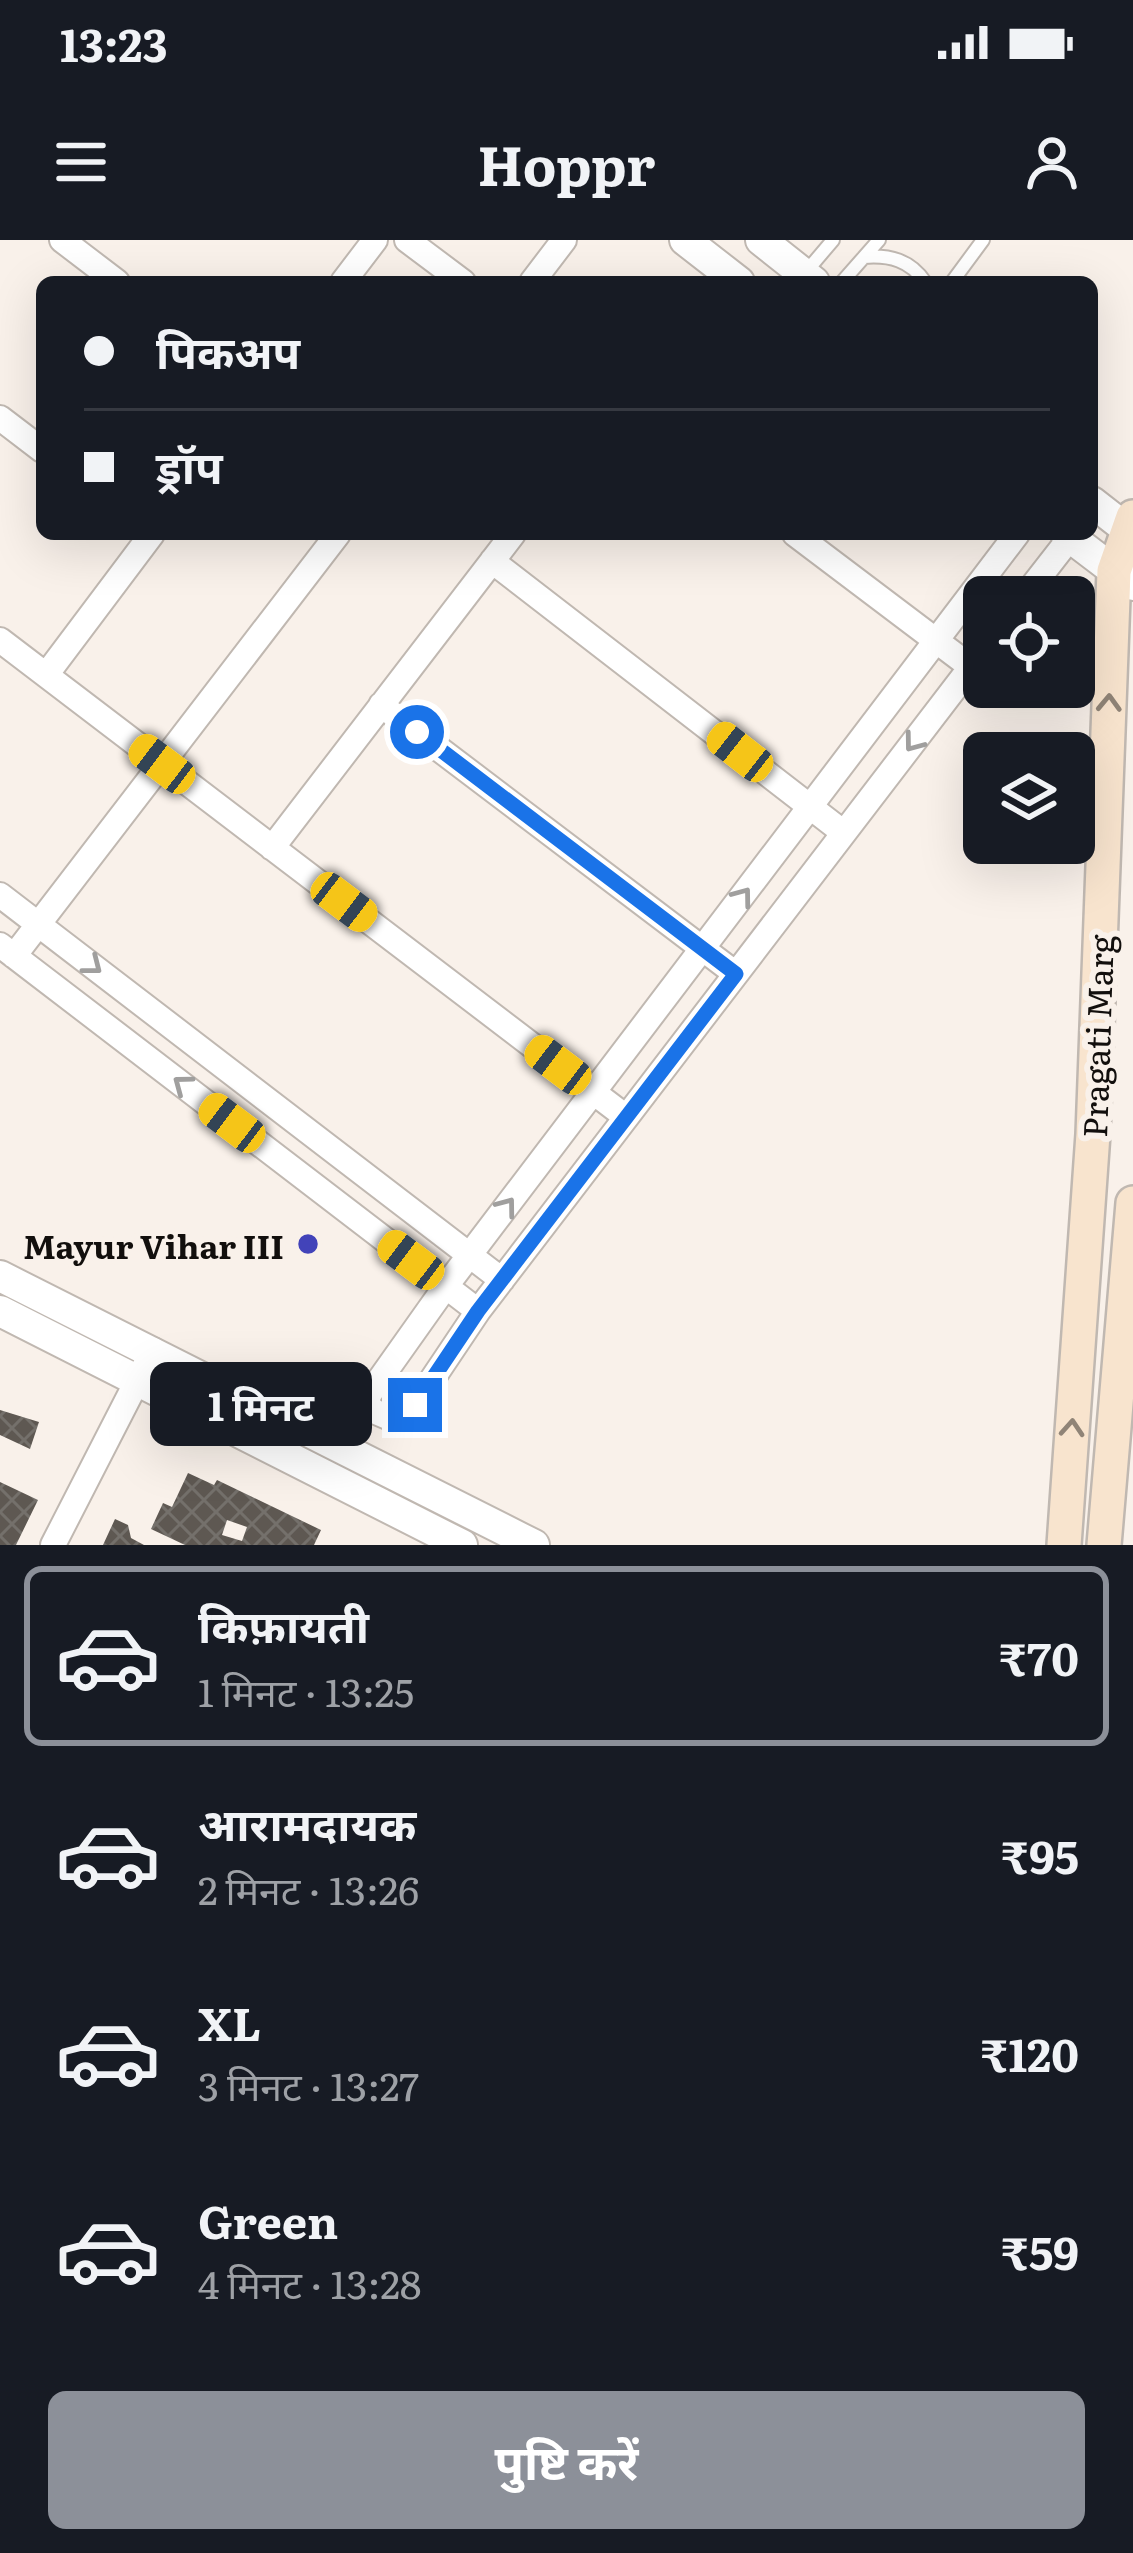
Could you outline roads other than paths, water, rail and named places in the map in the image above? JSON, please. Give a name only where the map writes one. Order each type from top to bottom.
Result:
[{"type":"main road","name":"Pragati Marg","points":[[1064,1545],[1131,526]]},
{"type":"main road","points":[[1104,1545],[1133,1203]]},
{"type":"street","points":[[62,240],[108,276]]},
{"type":"street","points":[[348,276],[375,240]]},
{"type":"street","points":[[407,240],[455,276]]},
{"type":"street","points":[[537,276],[564,240]]},
{"type":"street","points":[[685,240],[731,276]]},
{"type":"street","points":[[0,418],[36,445]]},
{"type":"street","points":[[1098,508],[1131,526]]},
{"type":"street","points":[[46,675],[147,540]]},
{"type":"street","points":[[333,540],[39,925],[5,958],[478,1311]]},
{"type":"street","points":[[272,848],[508,540]]},
{"type":"street","points":[[803,540],[936,641],[963,652]]},
{"type":"street","points":[[963,676],[478,1311],[415,1405],[392,1420],[369,1409],[368,1396],[446,1286],[1012,540]]},
{"type":"street","points":[[1040,576],[1066,540]]},
{"type":"street","points":[[1076,540],[1124,578]]},
{"type":"street","points":[[492,561],[844,833]]},
{"type":"street","points":[[0,640],[626,1118]]},
{"type":"street","points":[[381,705],[736,974]]},
{"type":"street","points":[[0,895],[502,1280]]},
{"type":"street","points":[[0,1276],[534,1545]]},
{"type":"street","points":[[0,1311],[462,1545]]},
{"type":"street","points":[[52,1545],[153,1350]]},
{"type":"lane","points":[[786,267],[832,240]]},
{"type":"lane","points":[[847,276],[879,240]]},
{"type":"lane","points":[[956,276],[983,240]]},
{"type":"lane","points":[[864,257],[884,255],[905,262],[919,276]]},
{"type":"place","name":"Mayur Vihar III","points":[[308,1244]]}]
